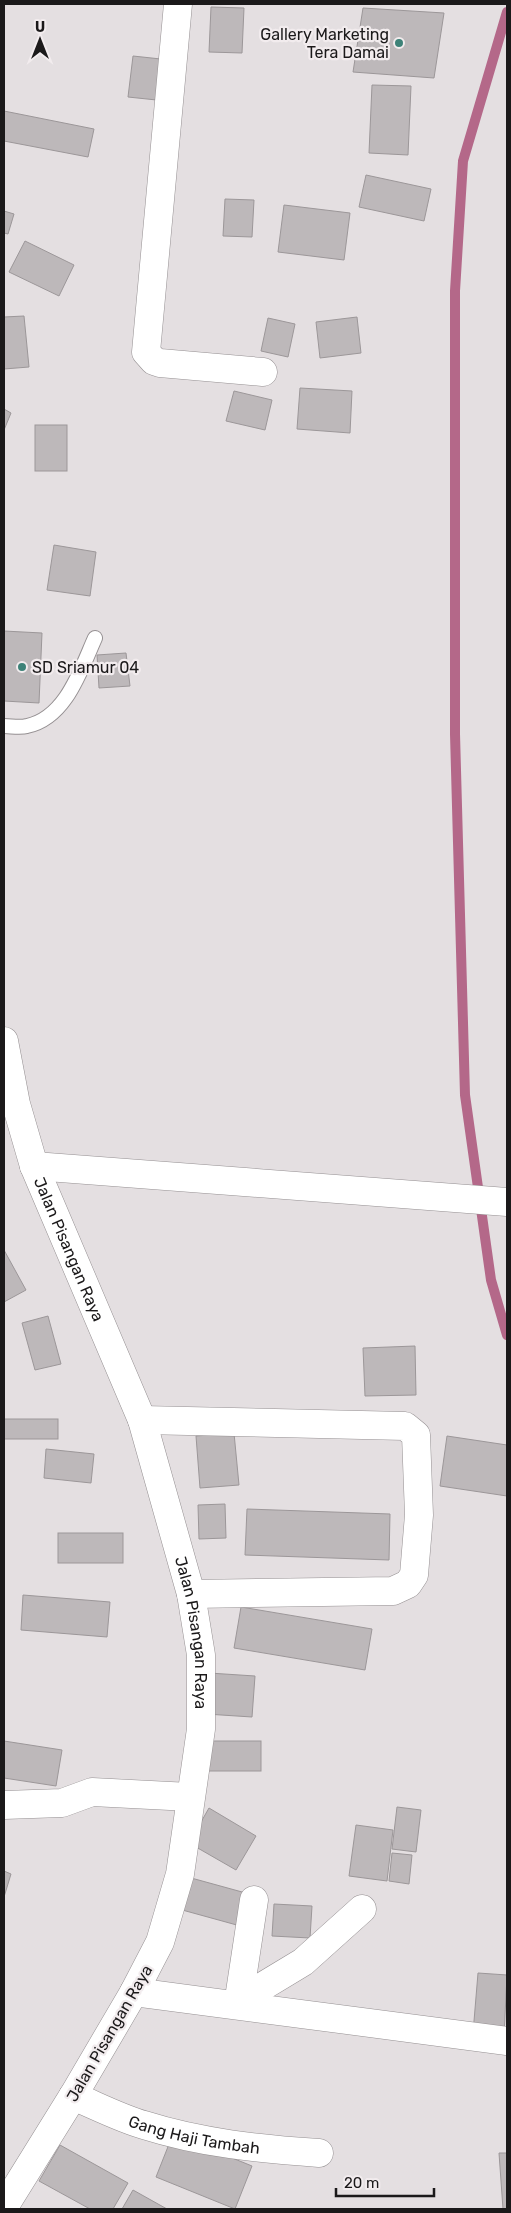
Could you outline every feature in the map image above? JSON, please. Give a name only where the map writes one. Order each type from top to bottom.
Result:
[{"type":"street","points":[[178,4],[146,352],[154,361],[160,363],[263,372]]},
{"type":"street","name":"Jalan Pisangan Raya","points":[[4,1041],[16,1104],[34,1166],[142,1420],[191,1594],[202,1655],[201,1729],[180,1874],[160,1942],[134,1992],[73,2096],[4,2207]]},
{"type":"street","points":[[34,1166],[507,1202]]},
{"type":"street","points":[[142,1420],[406,1426],[416,1435],[419,1515],[414,1575],[408,1584],[393,1591],[191,1594]]},
{"type":"street","points":[[4,1805],[62,1804],[92,1792],[190,1797]]},
{"type":"street","points":[[239,2002],[254,1900]]},
{"type":"street","points":[[239,2002],[303,1962],[362,1909]]},
{"type":"street","points":[[134,1992],[239,2002],[507,2041]]},
{"type":"street","name":"Gang Haji Tambah","points":[[73,2096],[142,2125],[177,2134],[257,2148],[318,2153]]},
{"type":"lane","points":[[4,726],[28,726],[60,706],[68,697],[95,638]]},
{"type":"building","points":[[211,7],[244,8],[242,53],[209,52]]},
{"type":"building","name":"Gallery Marketing Tera Damai","points":[[363,8],[444,13],[434,78],[353,72]]},
{"type":"building","points":[[133,56],[170,60],[166,101],[128,97]]},
{"type":"building","points":[[372,85],[411,86],[408,155],[369,153]]},
{"type":"building","points":[[4,111],[94,129],[88,157],[4,141]]},
{"type":"building","points":[[366,175],[431,189],[424,221],[359,207]]},
{"type":"building","points":[[225,199],[254,200],[252,237],[223,236]]},
{"type":"building","points":[[284,205],[350,213],[344,260],[278,252]]},
{"type":"building","points":[[4,211],[14,214],[8,234],[4,233]]},
{"type":"building","points":[[25,241],[74,265],[59,296],[9,272]]},
{"type":"building","points":[[24,316],[29,367],[4,369],[4,317]]},
{"type":"building","points":[[357,317],[361,353],[320,358],[316,322]]},
{"type":"building","points":[[268,318],[295,324],[288,357],[261,351]]},
{"type":"building","points":[[300,388],[352,391],[350,433],[297,429]]},
{"type":"building","points":[[234,391],[272,400],[265,430],[226,421]]},
{"type":"building","points":[[4,409],[11,413],[4,430]]},
{"type":"building","points":[[35,425],[67,425],[67,471],[35,471]]},
{"type":"building","points":[[54,545],[96,552],[90,596],[47,590]]},
{"type":"building","name":"SD Sriamur 04","points":[[4,631],[42,633],[39,703],[4,701]]},
{"type":"building","points":[[126,653],[130,686],[99,688],[97,655]]},
{"type":"building","points":[[4,1250],[26,1290],[4,1302]]},
{"type":"building","points":[[48,1316],[61,1364],[35,1370],[22,1323]]},
{"type":"building","points":[[415,1346],[416,1395],[365,1396],[363,1348]]},
{"type":"building","points":[[4,1419],[58,1419],[58,1439],[4,1439]]},
{"type":"building","points":[[234,1433],[239,1485],[200,1488],[196,1436]]},
{"type":"building","points":[[447,1436],[507,1445],[507,1496],[440,1486]]},
{"type":"building","points":[[46,1449],[94,1454],[91,1483],[44,1478]]},
{"type":"building","points":[[225,1504],[226,1538],[199,1539],[198,1505]]},
{"type":"building","points":[[247,1509],[390,1514],[389,1560],[245,1555]]},
{"type":"building","points":[[58,1533],[123,1533],[123,1563],[58,1563]]},
{"type":"building","points":[[23,1595],[110,1602],[107,1637],[21,1630]]},
{"type":"building","points":[[241,1607],[372,1629],[365,1670],[234,1648]]},
{"type":"building","points":[[209,1673],[255,1676],[252,1717],[206,1714]]},
{"type":"building","points":[[4,1741],[62,1750],[56,1786],[4,1778]]},
{"type":"building","points":[[200,1741],[261,1741],[261,1771],[200,1771]]},
{"type":"building","points":[[397,1807],[421,1810],[416,1852],[392,1849]]},
{"type":"building","points":[[209,1808],[256,1836],[236,1870],[189,1843]]},
{"type":"building","points":[[356,1825],[393,1830],[387,1881],[349,1876]]},
{"type":"building","points":[[392,1853],[412,1855],[409,1884],[389,1881]]},
{"type":"building","points":[[4,1871],[11,1874],[4,1897]]},
{"type":"building","points":[[184,1876],[253,1895],[244,1927],[175,1908]]},
{"type":"building","points":[[274,1904],[312,1906],[310,1938],[272,1936]]},
{"type":"building","points":[[478,1973],[507,1975],[504,2036],[473,2033]]},
{"type":"building","points":[[173,2134],[252,2166],[235,2209],[156,2177]]},
{"type":"building","points":[[60,2145],[128,2183],[113,2209],[90,2209],[39,2181]]},
{"type":"building","points":[[499,2153],[507,2153],[507,2209],[503,2209]]},
{"type":"building","points":[[133,2190],[167,2209],[122,2209]]},
{"type":"waterway","points":[[507,12],[463,161],[455,291],[455,734],[465,1095],[491,1280],[507,1335]]},
{"type":"place","name":"Gallery Marketing Tera Damai","points":[[399,43]]},
{"type":"place","name":"SD Sriamur 04","points":[[22,667]]}]
